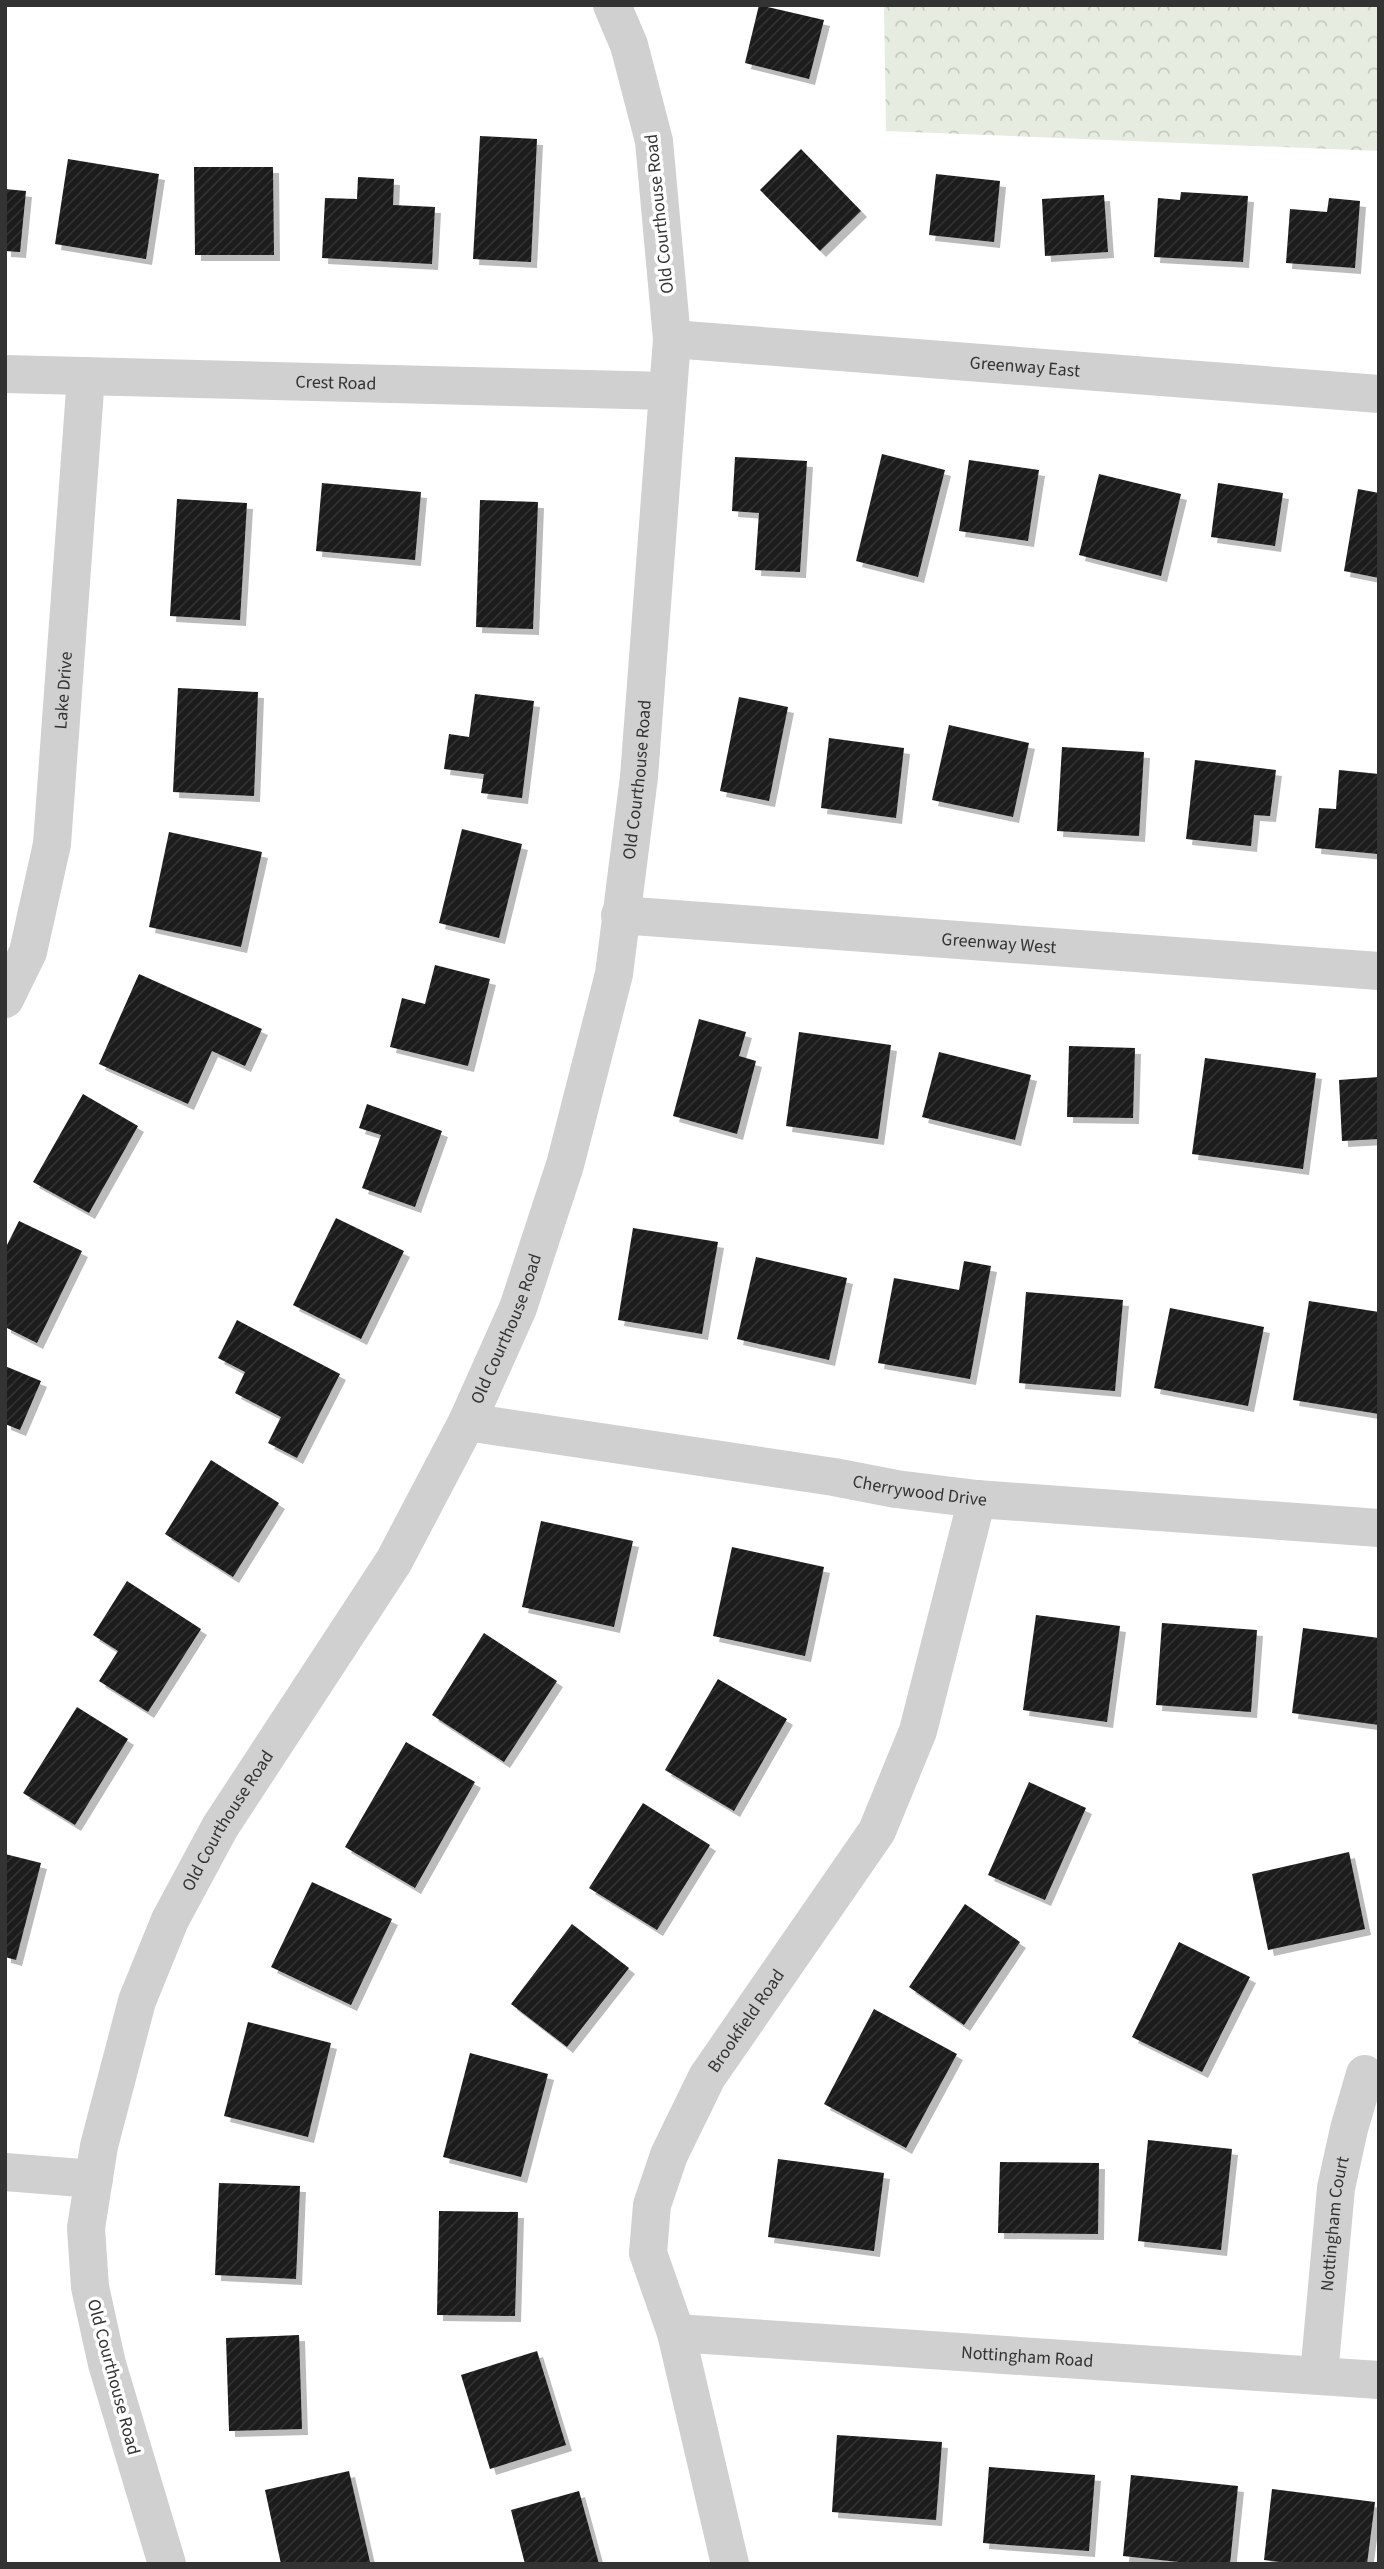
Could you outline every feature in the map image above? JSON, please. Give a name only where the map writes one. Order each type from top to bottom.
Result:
[{"type":"street","name":"Old Courthouse Road","points":[[167,2564],[107,2364],[90,2287],[86,2228],[99,2147],[137,2001],[170,1920],[220,1827],[394,1561],[467,1422],[518,1308],[565,1165],[614,974],[639,777],[672,339],[654,141],[629,45],[612,5]]},
{"type":"street","name":"Greenway East","points":[[672,339],[1379,394]]},
{"type":"street","name":"Crest Road","points":[[5,374],[668,391]]},
{"type":"street","name":"Lake Drive","points":[[5,999],[29,952],[52,844],[86,376]]},
{"type":"street","name":"Greenway West","points":[[620,915],[1379,971]]},
{"type":"street","name":"Cherrywood Drive","points":[[467,1422],[834,1477],[896,1489],[977,1499],[1379,1528]]},
{"type":"street","name":"Brookfield Road","points":[[730,2564],[676,2333],[648,2253],[652,2205],[669,2154],[707,2077],[877,1831],[918,1731],[977,1499]]},
{"type":"street","name":"Nottingham Court","points":[[1319,2375],[1336,2189],[1365,2074]]},
{"type":"street","points":[[5,2172],[94,2179]]},
{"type":"street","name":"Nottingham Road","points":[[676,2333],[1379,2380]]},
{"type":"green space","points":[[884,5],[1379,5],[1379,151],[886,131]]},
{"type":"building","points":[[759,5],[824,20],[809,79],[745,63]]},
{"type":"building","points":[[480,136],[537,139],[531,262],[473,259]]},
{"type":"building","points":[[801,149],[861,211],[820,251],[760,190]]},
{"type":"building","points":[[68,159],[159,174],[146,259],[55,244]]},
{"type":"building","points":[[194,167],[273,167],[274,255],[195,255]]},
{"type":"building","points":[[936,174],[1000,181],[994,242],[929,235]]},
{"type":"building","points":[[358,177],[394,179],[393,205],[435,207],[432,264],[322,258],[325,198],[357,199]]},
{"type":"building","points":[[5,189],[26,191],[20,252],[5,251]]},
{"type":"building","points":[[1181,192],[1248,196],[1243,262],[1154,257],[1158,198],[1180,200]]},
{"type":"building","points":[[1104,195],[1108,252],[1045,256],[1042,199]]},
{"type":"building","points":[[1329,198],[1360,201],[1355,268],[1286,263],[1290,209],[1327,212]]},
{"type":"building","points":[[882,454],[945,470],[918,577],[856,561]]},
{"type":"building","points":[[735,457],[807,461],[800,572],[755,570],[759,513],[732,511]]},
{"type":"building","points":[[969,460],[1039,470],[1028,541],[959,531]]},
{"type":"building","points":[[1099,474],[1181,494],[1161,576],[1079,555]]},
{"type":"building","points":[[322,483],[421,492],[415,560],[316,551]]},
{"type":"building","points":[[1218,483],[1283,493],[1275,546],[1211,537]]},
{"type":"building","points":[[1358,489],[1379,493],[1379,578],[1344,571]]},
{"type":"building","points":[[177,499],[247,503],[240,620],[170,616]]},
{"type":"building","points":[[480,500],[538,502],[533,629],[476,627]]},
{"type":"building","points":[[178,688],[258,692],[254,796],[173,792]]},
{"type":"building","points":[[475,694],[534,701],[522,798],[481,793],[484,774],[444,769],[449,734],[469,737]]},
{"type":"building","points":[[739,697],[788,707],[769,801],[720,791]]},
{"type":"building","points":[[949,725],[1029,743],[1013,817],[932,800]]},
{"type":"building","points":[[829,738],[904,748],[896,818],[821,808]]},
{"type":"building","points":[[1062,747],[1144,752],[1139,836],[1057,831]]},
{"type":"building","points":[[1195,760],[1276,770],[1270,816],[1254,815],[1251,846],[1186,839]]},
{"type":"building","points":[[1339,770],[1379,774],[1378,854],[1315,848],[1319,808],[1336,809]]},
{"type":"building","points":[[462,829],[522,844],[499,938],[439,923]]},
{"type":"building","points":[[169,832],[262,852],[241,947],[149,927]]},
{"type":"building","points":[[435,965],[490,979],[468,1066],[390,1047],[402,998],[425,1004]]},
{"type":"building","points":[[139,974],[262,1029],[245,1066],[212,1051],[188,1104],[99,1064]]},
{"type":"building","points":[[699,1019],[746,1032],[739,1056],[756,1061],[737,1134],[673,1116]]},
{"type":"building","points":[[799,1032],[891,1045],[878,1139],[786,1126]]},
{"type":"building","points":[[1069,1046],[1135,1048],[1133,1118],[1067,1117]]},
{"type":"building","points":[[939,1052],[1031,1075],[1015,1140],[922,1117]]},
{"type":"building","points":[[1205,1058],[1316,1073],[1303,1169],[1192,1154]]},
{"type":"building","points":[[1379,1077],[1379,1139],[1342,1141],[1339,1080]]},
{"type":"building","points":[[83,1094],[138,1126],[89,1213],[33,1182]]},
{"type":"building","points":[[367,1104],[442,1131],[415,1207],[362,1188],[381,1135],[359,1128]]},
{"type":"building","points":[[336,1218],[404,1251],[361,1339],[293,1305]]},
{"type":"building","points":[[19,1221],[82,1251],[37,1343],[5,1327],[5,1249]]},
{"type":"building","points":[[633,1228],[718,1242],[702,1334],[618,1320]]},
{"type":"building","points":[[756,1257],[847,1278],[829,1360],[737,1339]]},
{"type":"building","points":[[964,1261],[991,1266],[970,1379],[878,1363],[894,1278],[959,1290]]},
{"type":"building","points":[[1026,1292],[1123,1300],[1115,1391],[1019,1383]]},
{"type":"building","points":[[1309,1301],[1379,1312],[1379,1414],[1293,1400]]},
{"type":"building","points":[[1170,1308],[1264,1327],[1248,1406],[1154,1388]]},
{"type":"building","points":[[237,1320],[340,1374],[297,1458],[268,1443],[281,1417],[235,1393],[245,1372],[218,1358]]},
{"type":"building","points":[[5,1366],[41,1381],[20,1430],[5,1424]]},
{"type":"building","points":[[211,1460],[279,1503],[233,1577],[165,1534]]},
{"type":"building","points":[[541,1521],[633,1541],[614,1627],[522,1607]]},
{"type":"building","points":[[732,1547],[824,1567],[805,1656],[713,1636]]},
{"type":"building","points":[[127,1581],[201,1629],[148,1712],[99,1681],[118,1651],[93,1635]]},
{"type":"building","points":[[1036,1615],[1120,1626],[1107,1722],[1023,1710]]},
{"type":"building","points":[[1162,1623],[1257,1630],[1251,1712],[1156,1705]]},
{"type":"building","points":[[1303,1628],[1379,1638],[1379,1725],[1292,1713]]},
{"type":"building","points":[[484,1633],[557,1681],[504,1762],[432,1715]]},
{"type":"building","points":[[718,1679],[787,1719],[734,1811],[665,1770]]},
{"type":"building","points":[[77,1707],[128,1739],[75,1825],[23,1793]]},
{"type":"building","points":[[406,1742],[475,1782],[415,1888],[345,1847]]},
{"type":"building","points":[[1029,1782],[1086,1808],[1045,1900],[988,1875]]},
{"type":"building","points":[[643,1803],[710,1845],[657,1930],[589,1888]]},
{"type":"building","points":[[1349,1852],[1365,1929],[1268,1950],[1252,1874]]},
{"type":"building","points":[[5,1854],[41,1863],[16,1960],[5,1957]]},
{"type":"building","points":[[312,1882],[392,1919],[351,2005],[271,1967]]},
{"type":"building","points":[[965,1904],[1020,1942],[964,2025],[909,1987]]},
{"type":"building","points":[[572,1924],[629,1968],[567,2047],[511,2004]]},
{"type":"building","points":[[1179,1942],[1250,1977],[1202,2072],[1132,2037]]},
{"type":"building","points":[[874,2009],[957,2054],[906,2148],[824,2104]]},
{"type":"building","points":[[248,2022],[331,2043],[308,2137],[224,2116]]},
{"type":"building","points":[[470,2053],[548,2074],[521,2177],[443,2157]]},
{"type":"building","points":[[1148,2140],[1232,2149],[1221,2250],[1138,2241]]},
{"type":"building","points":[[778,2159],[884,2173],[874,2251],[768,2237]]},
{"type":"building","points":[[1000,2162],[1099,2163],[1098,2234],[998,2233]]},
{"type":"building","points":[[219,2183],[300,2186],[296,2279],[215,2275]]},
{"type":"building","points":[[439,2211],[518,2212],[515,2316],[437,2315]]},
{"type":"building","points":[[299,2335],[302,2429],[229,2431],[226,2338]]},
{"type":"building","points":[[537,2351],[566,2445],[490,2469],[461,2375]]},
{"type":"building","points":[[837,2435],[942,2442],[936,2520],[832,2512]]},
{"type":"building","points":[[989,2467],[1095,2475],[1089,2551],[983,2543]]},
{"type":"building","points":[[349,2471],[370,2562],[281,2564],[265,2490]]},
{"type":"building","points":[[1131,2475],[1238,2486],[1230,2564],[1197,2564],[1123,2556]]},
{"type":"building","points":[[1272,2489],[1375,2502],[1367,2564],[1296,2564],[1264,2560]]},
{"type":"building","points":[[579,2491],[599,2564],[525,2564],[511,2510]]}]
